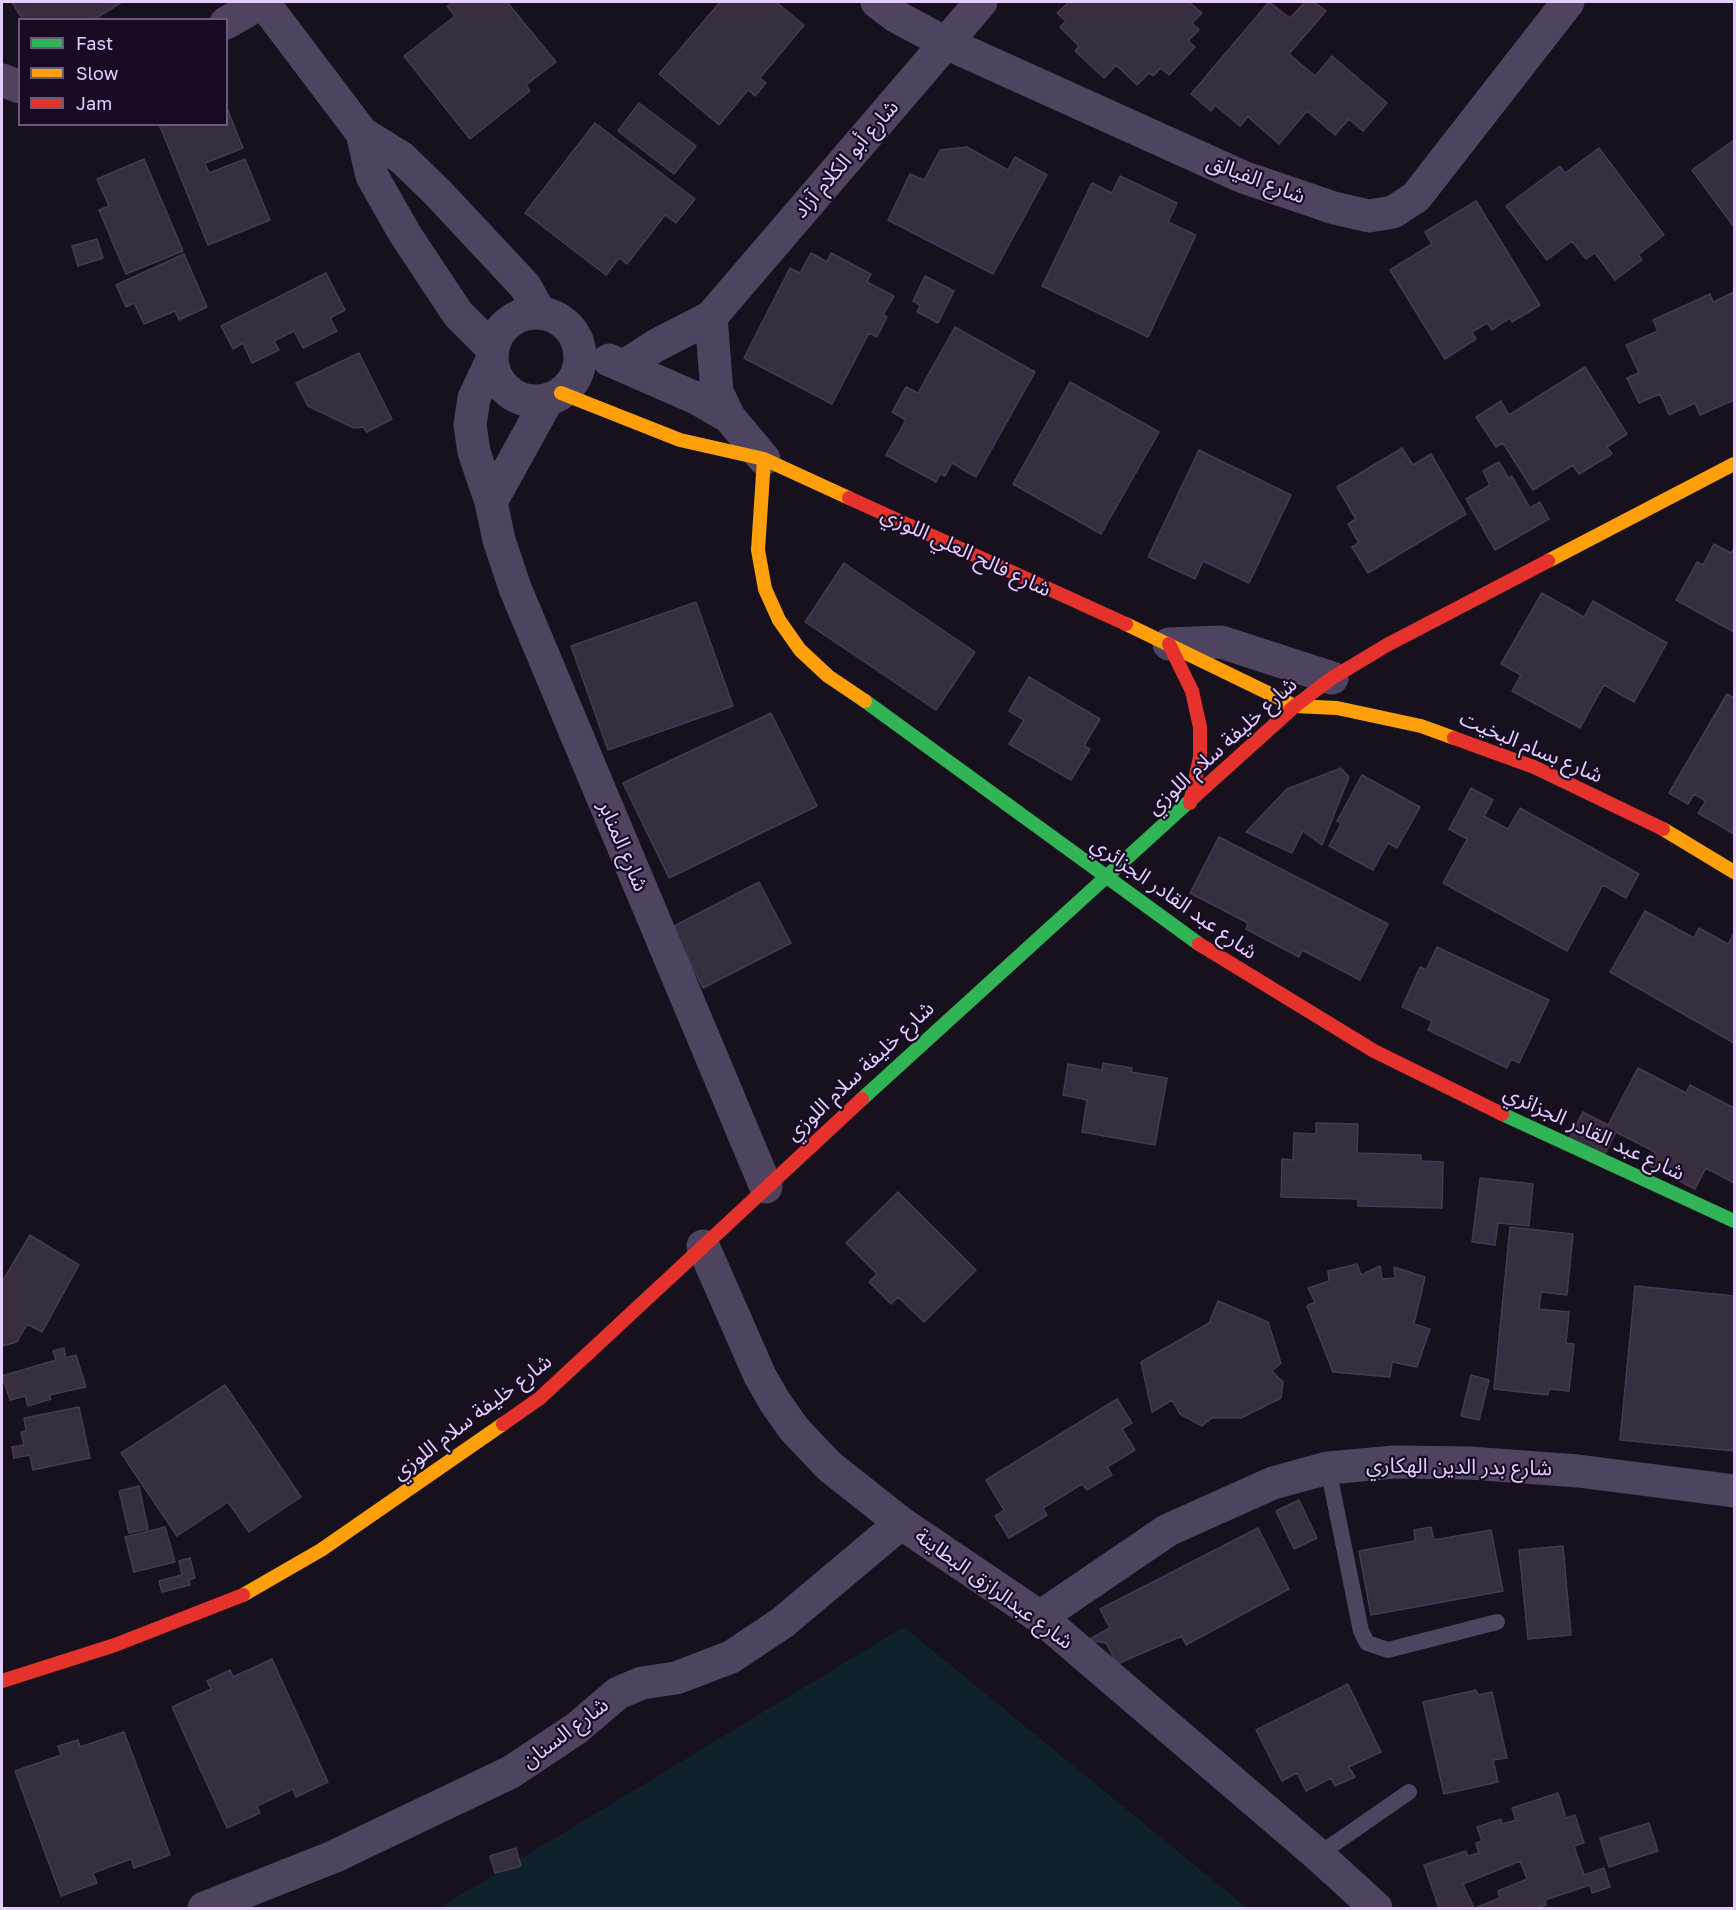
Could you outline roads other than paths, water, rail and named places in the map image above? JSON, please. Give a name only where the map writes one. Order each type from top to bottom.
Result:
[{"type":"street","points":[[228,22],[263,2],[362,133],[402,158],[438,193],[525,286],[540,313]]},
{"type":"street","name":"شارع الفيالق","points":[[877,2],[897,17],[946,43],[1243,177],[1334,208],[1369,216],[1393,212],[1416,197],[1568,2]]},
{"type":"street","name":"شارع أبو الكلام آزاد","points":[[624,366],[655,346],[711,317],[981,2]]},
{"type":"street","points":[[2,80],[18,86]]},
{"type":"street","points":[[362,133],[372,176],[405,234],[458,314],[492,355],[503,387],[516,396],[532,400],[554,396]]},
{"type":"street","points":[[491,502],[554,396],[578,371],[579,350],[569,327],[556,317],[540,313],[523,314],[507,322],[496,335],[492,355]]},
{"type":"street","points":[[711,317],[717,392],[729,417]]},
{"type":"street","name":"شارع فالح العلي اللوزي","points":[[579,350],[624,366],[698,399],[729,417],[764,459]]},
{"type":"street","name":"شارع المنابر","points":[[492,355],[474,398],[470,425],[474,452],[491,502],[499,540],[515,588],[766,1187]]},
{"type":"street","name":"شارع فالح العلي اللوزي","points":[[554,396],[680,440],[764,459],[1169,644],[1295,706]]},
{"type":"street","name":"شارع عبد القادر الجزائري","points":[[764,459],[758,550],[765,589],[779,620],[800,650],[828,676],[1188,937],[1374,1051],[1495,1111],[1734,1221]]},
{"type":"street","name":"شارع خليفة سلام اللوزي","points":[[2,1681],[188,1618],[245,1594],[321,1550],[449,1463],[540,1398],[971,998],[1295,706],[1332,678],[1427,623],[1734,464]]},
{"type":"street","name":"شارع فالح العلي اللوزي","points":[[1169,644],[1221,642],[1332,678]]},
{"type":"street","points":[[1169,644],[1192,691],[1200,727],[1200,757],[1190,803]]},
{"type":"street","name":"شارع بسام البخيت","points":[[1295,706],[1337,708],[1374,715],[1421,726],[1484,748],[1534,767],[1665,830],[1734,872]]},
{"type":"street","name":"شارع عبدالرازق البطاينة","points":[[703,1246],[760,1376],[794,1429],[829,1466],[901,1523],[1040,1617],[1318,1855],[1376,1908]]},
{"type":"street","name":"شارع بدر الدين الهكاري","points":[[1040,1617],[1168,1530],[1273,1483],[1328,1468],[1394,1462],[1470,1463],[1578,1471],[1734,1491]]},
{"type":"street","name":"شارع السنان","points":[[204,1908],[333,1857],[511,1772],[577,1728],[618,1693],[642,1683],[676,1678],[731,1657],[782,1623],[901,1523]]},
{"type":"lane","points":[[1328,1468],[1361,1631],[1367,1643],[1388,1650],[1497,1622]]},
{"type":"lane","points":[[1318,1855],[1409,1792]]}]
